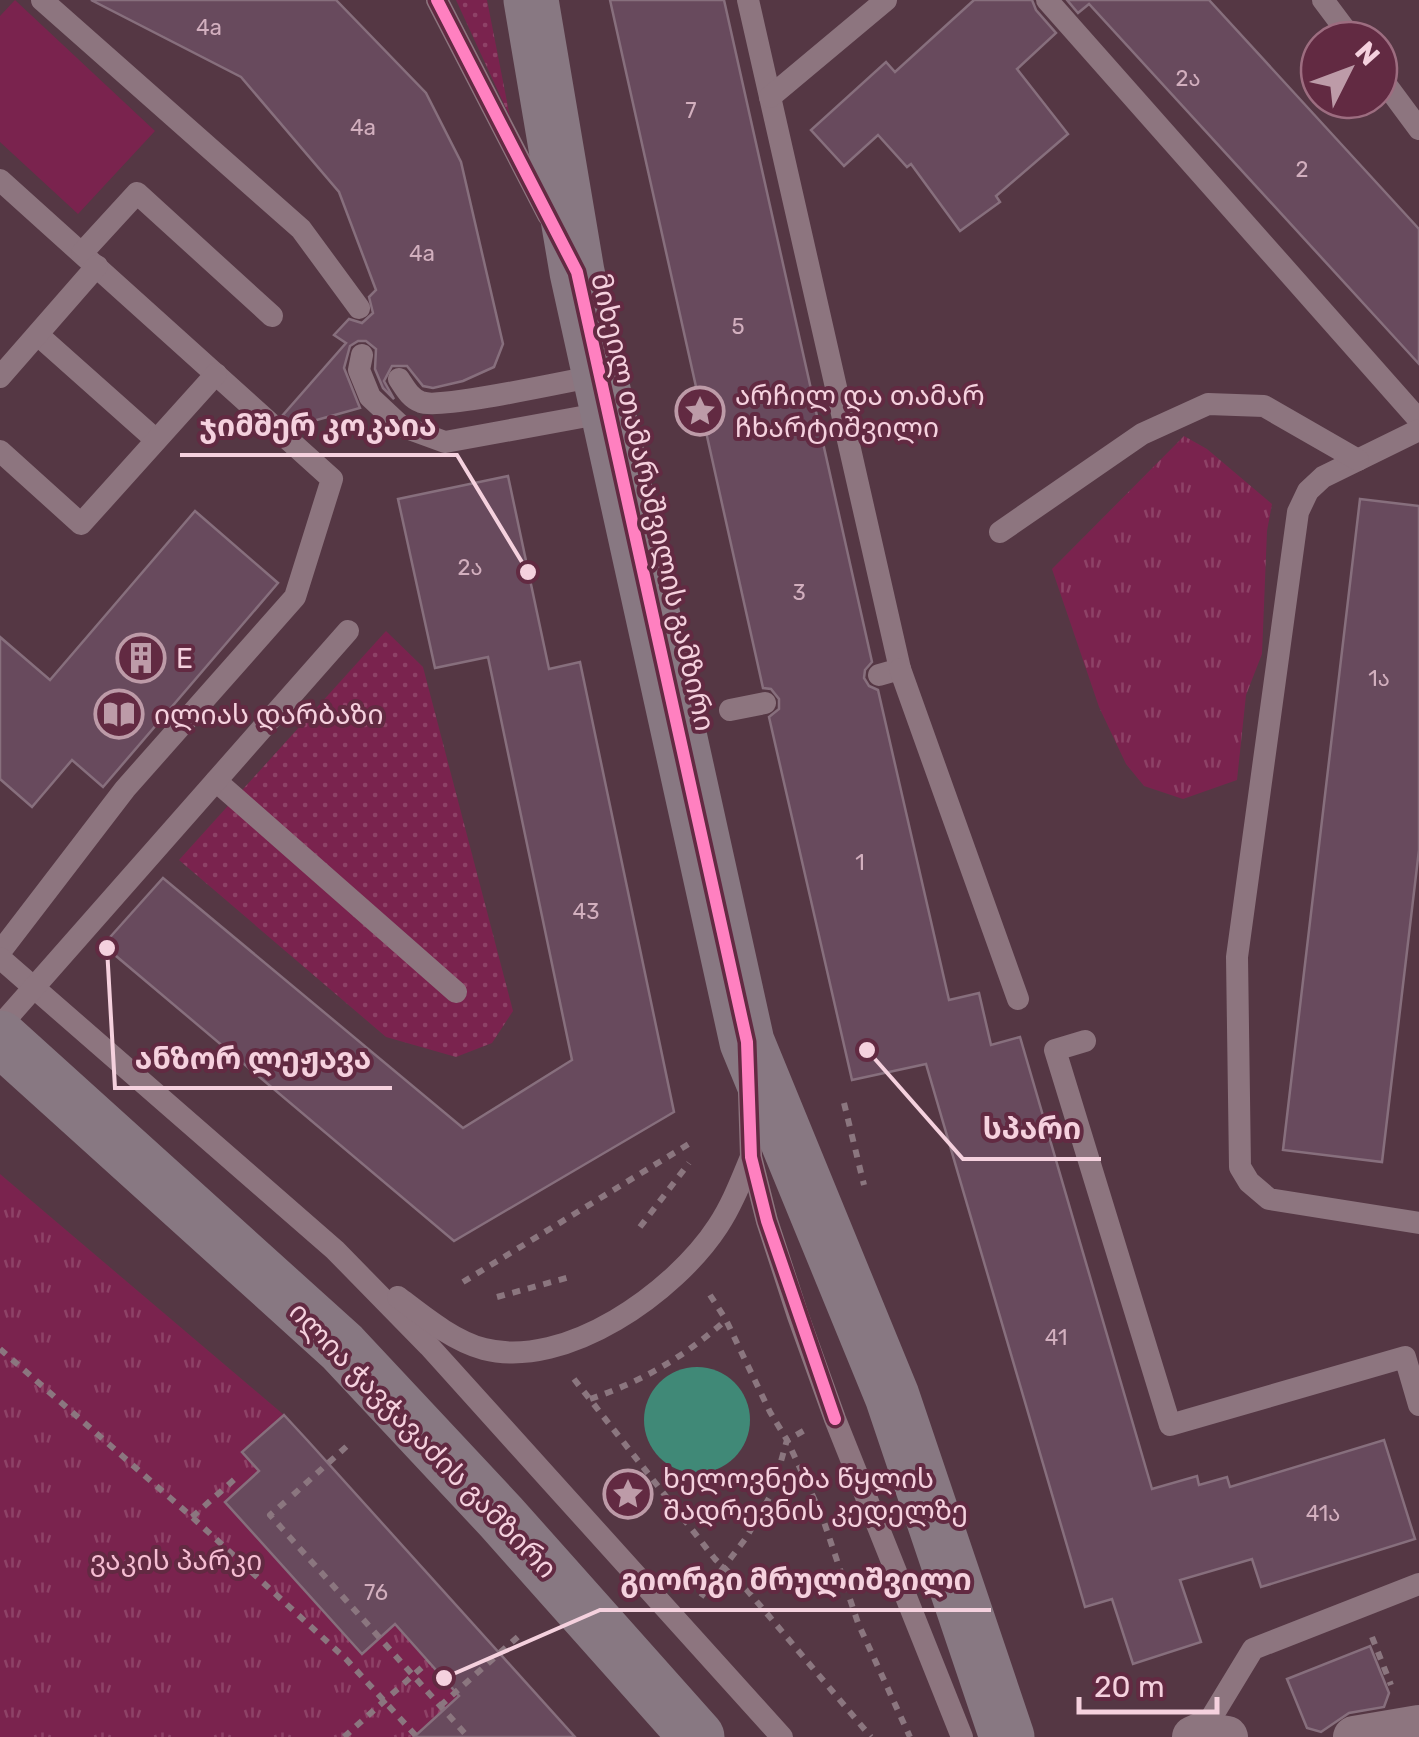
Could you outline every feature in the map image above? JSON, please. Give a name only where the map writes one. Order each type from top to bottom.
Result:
[{"type":"main road","name":"მიხეილ თამარაშვილის გამზირი","points":[[530,0],[577,272],[747,1042],[892,1396],[1007,1737]]},
{"type":"main road","name":"ილია ჭავჭავაძის გამზირი","points":[[0,1038],[342,1347],[501,1517],[697,1737]]},
{"type":"street","points":[[1354,1737],[1419,1726]]},
{"type":"lane","points":[[42,0],[301,229],[359,308]]},
{"type":"lane","name":"მიხეილ თამარაშვილის გამზირი","points":[[437,0],[577,272]]},
{"type":"lane","points":[[748,0],[889,672],[1018,999]]},
{"type":"lane","points":[[770,97],[886,0]]},
{"type":"lane","points":[[1048,0],[1419,420]]},
{"type":"lane","points":[[1399,102],[1419,129]]},
{"type":"lane","points":[[0,180],[332,479],[295,597],[125,789],[0,955],[335,1250],[420,1314],[484,1349],[527,1352],[563,1345],[652,1296],[690,1262],[717,1228],[751,1157]]},
{"type":"lane","points":[[0,377],[38,335],[136,193],[272,316]]},
{"type":"lane","points":[[38,335],[156,440]]},
{"type":"lane","points":[[362,354],[360,370],[370,397],[400,426],[445,442],[606,393]]},
{"type":"lane","points":[[0,451],[81,524],[216,374]]},
{"type":"lane","points":[[399,379],[409,394],[423,404],[606,393]]},
{"type":"lane","points":[[1000,532],[1142,434],[1208,404],[1264,406],[1358,460]]},
{"type":"lane","points":[[1419,430],[1323,477],[1308,491],[1298,512],[1237,957],[1240,1166],[1249,1182],[1269,1199],[1419,1223]]},
{"type":"lane","points":[[0,1026],[348,631]]},
{"type":"lane","points":[[730,710],[764,703]]},
{"type":"lane","points":[[216,782],[456,992]]},
{"type":"lane","points":[[1085,1041],[1056,1050],[1170,1426],[1405,1356],[1419,1405]]},
{"type":"lane","points":[[747,1042],[751,1157],[767,1221],[823,1384],[962,1737]]},
{"type":"lane","points":[[335,1250],[430,1346],[782,1737]]},
{"type":"lane","points":[[1207,1736],[1253,1648],[1419,1584]]},
{"type":"path","points":[[844,1103],[867,1199]]},
{"type":"path","points":[[464,1282],[692,1142]]},
{"type":"path","points":[[640,1227],[689,1163]]},
{"type":"path","points":[[497,1297],[570,1276]]},
{"type":"path","points":[[710,1295],[787,1440],[822,1516],[858,1623],[910,1737]]},
{"type":"path","points":[[590,1400],[662,1370],[726,1320]]},
{"type":"path","points":[[0,1349],[346,1659],[417,1737]]},
{"type":"path","points":[[574,1380],[726,1569],[771,1616],[870,1737]]},
{"type":"path","points":[[697,1602],[726,1569],[772,1493],[787,1440],[809,1428]]},
{"type":"path","points":[[293,1494],[347,1446]]},
{"type":"path","points":[[192,1518],[236,1478]]},
{"type":"path","points":[[285,1502],[270,1516],[468,1737]]},
{"type":"path","points":[[440,1706],[521,1634]]},
{"type":"path","points":[[1373,1639],[1382,1662]]},
{"type":"path","points":[[344,1737],[429,1660]]},
{"type":"green space","points":[[15,0],[155,131],[78,214],[0,142],[0,16]]},
{"type":"green space","points":[[456,0],[487,0],[510,117]]},
{"type":"green space","points":[[1184,436],[1207,449],[1272,504],[1267,531],[1262,654],[1246,695],[1237,780],[1183,799],[1144,786],[1126,764],[1099,707],[1052,569]]},
{"type":"green space","points":[[386,631],[423,667],[513,1011],[492,1043],[456,1057],[386,1037],[179,860]]},
{"type":"green space","name":"ვაკის პარკი","points":[[0,1174],[284,1415],[575,1737],[0,1737]]},
{"type":"shaded area","points":[[697,1367],[717,1371],[734,1383],[746,1400],[750,1420],[746,1440],[734,1457],[717,1469],[697,1473],[677,1469],[660,1457],[648,1440],[644,1420],[648,1400],[660,1383],[677,1371]]},
{"type":"building","points":[[91,0],[336,0],[426,93],[461,162],[503,344],[494,367],[463,381],[433,388],[423,386],[407,366],[392,366],[384,381],[394,399],[383,388],[375,369],[376,349],[366,341],[358,341],[350,346],[344,368],[360,408],[295,426],[283,415],[346,343],[334,335],[349,319],[362,323],[373,313],[369,297],[376,290],[339,192],[241,77]]},
{"type":"building","points":[[610,0],[724,0],[872,662],[864,678],[878,690],[949,1000],[979,993],[991,1045],[1020,1037],[1152,1489],[1197,1476],[1199,1485],[1227,1477],[1230,1487],[1384,1440],[1415,1539],[1261,1587],[1252,1559],[1180,1580],[1201,1642],[1133,1664],[1112,1599],[1085,1607],[926,1064],[852,1080],[769,717],[779,709],[779,699],[771,689],[763,688]]},
{"type":"building","points":[[974,0],[1032,0],[1056,33],[1017,69],[1068,134],[996,196],[1000,202],[960,231],[911,164],[907,167],[878,135],[844,166],[811,130],[886,62],[895,72]]},
{"type":"building","points":[[1067,0],[1209,0],[1299,98],[1299,120],[1319,120],[1419,229],[1419,364],[1089,4],[1078,13]]},
{"type":"building","points":[[508,476],[549,669],[580,662],[674,1112],[454,1241],[103,945],[163,878],[463,1128],[572,1060],[488,657],[435,668],[398,499]]},
{"type":"building","points":[[1360,499],[1419,506],[1419,850],[1382,1162],[1283,1150]]},
{"type":"building","name":"E","points":[[195,511],[278,583],[103,787],[72,760],[32,807],[0,779],[0,637],[50,680]]},
{"type":"building","points":[[284,1415],[575,1737],[414,1737],[459,1696],[395,1624],[362,1654],[225,1502],[259,1471],[242,1452]]},
{"type":"building","points":[[1370,1646],[1389,1693],[1384,1707],[1349,1713],[1321,1732],[1307,1728],[1287,1679]]},
{"type":"cycle path","points":[[437,0],[577,272],[747,1042],[751,1157],[767,1221],[835,1419]]},
{"type":"place","name":"არჩილ და თამარ ჩხარტიშვილი","points":[[700,411]]},
{"type":"place","name":"ჯიმშერ კოკაია","points":[[528,572]]},
{"type":"place","name":"E","points":[[141,658]]},
{"type":"place","name":"ილიას დარბაზი","points":[[119,714]]},
{"type":"place","name":"ანზორ ლეჟავა","points":[[107,948]]},
{"type":"place","name":"სპარი","points":[[867,1050]]},
{"type":"place","name":"ხელოვნება წყლის შადრევნის კედელზე","points":[[628,1494]]},
{"type":"place","name":"გიორგი მრულიშვილი","points":[[444,1678]]}]
